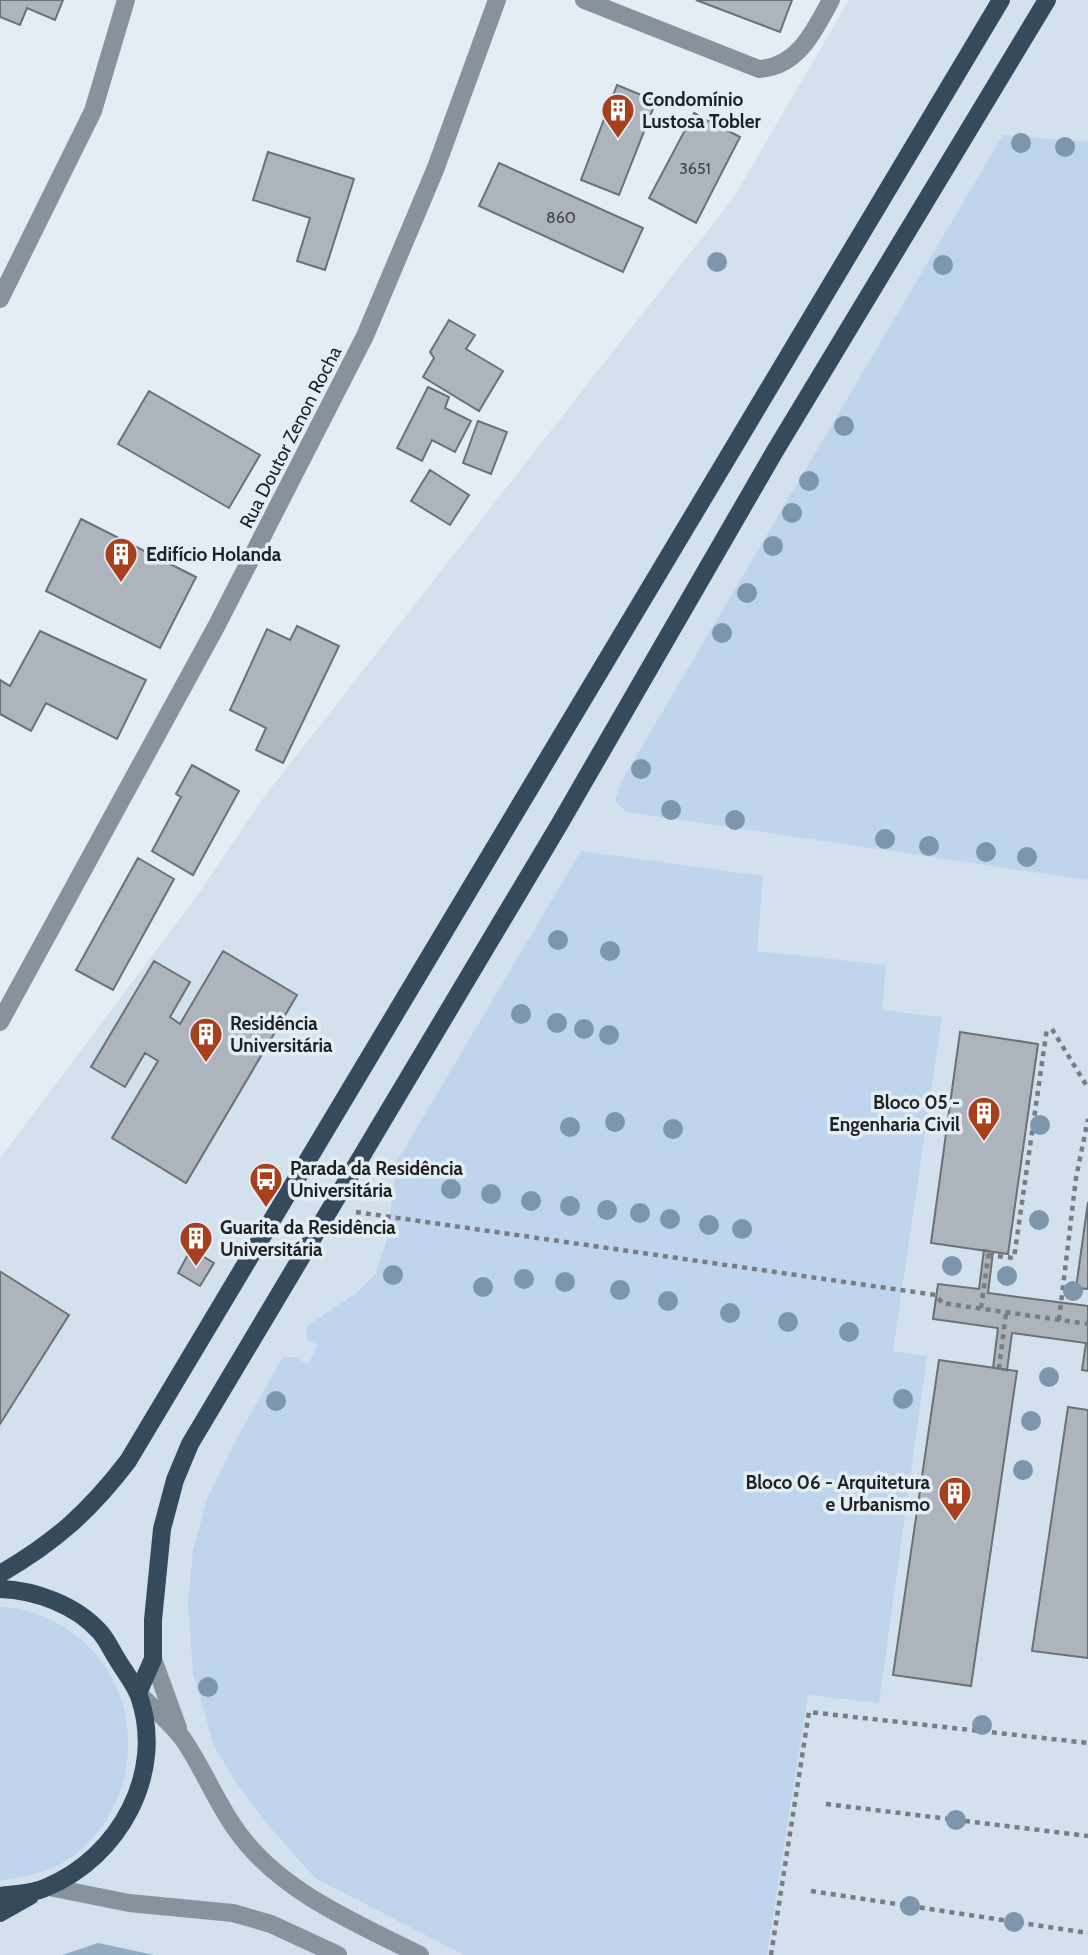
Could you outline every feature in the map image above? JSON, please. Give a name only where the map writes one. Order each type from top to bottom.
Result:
[{"type":"main road","points":[[0,1574],[45,1548],[73,1525],[99,1499],[128,1461],[1000,0]]},
{"type":"main road","points":[[138,1693],[153,1659],[153,1620],[162,1529],[190,1444],[559,825],[775,451],[1047,0]]},
{"type":"main road","points":[[0,1589],[19,1590],[63,1605],[100,1632],[138,1693],[146,1745],[141,1780],[131,1811],[113,1839],[92,1860],[0,1913]]},
{"type":"main road","points":[[0,1896],[44,1888]]},
{"type":"street","points":[[0,299],[93,111],[126,0]]},
{"type":"street","name":"Rua Doutor Zenon Rocha","points":[[0,1022],[217,625],[365,336],[435,170],[497,0]]},
{"type":"street","points":[[584,0],[758,69],[785,63],[797,53],[831,0]]},
{"type":"street","points":[[153,1659],[182,1738],[237,1832],[262,1860],[299,1889],[355,1922],[420,1955]]},
{"type":"street","points":[[138,1693],[182,1738]]},
{"type":"street","points":[[44,1888],[130,1903],[233,1913],[271,1924],[338,1955]]},
{"type":"path","points":[[981,1308],[989,1253],[1014,1258],[1049,1028],[1088,1088]]},
{"type":"path","points":[[1059,1320],[1076,1178],[1088,1119]]},
{"type":"path","points":[[331,1206],[389,1218],[936,1295],[942,1303],[1088,1324]]},
{"type":"path","points":[[999,1369],[1006,1313]]},
{"type":"path","points":[[771,1955],[809,1712],[1088,1743]]},
{"type":"path","points":[[826,1804],[1088,1836]]},
{"type":"path","points":[[811,1891],[1088,1933]]},
{"type":"shaded area","points":[[849,0],[1088,0],[1088,1955],[0,1955],[0,1158],[194,900],[264,797],[734,197]]},
{"type":"shaded area","points":[[1003,135],[1088,142],[1088,880],[626,812],[615,801],[621,782]]},
{"type":"shaded area","points":[[581,851],[763,876],[757,951],[886,965],[882,1010],[942,1017],[893,1351],[927,1356],[879,1703],[808,1695],[767,1955],[464,1955],[315,1878],[269,1826],[235,1781],[214,1746],[193,1673],[188,1603],[193,1551],[207,1499],[237,1438],[283,1357],[294,1357],[308,1364],[318,1345],[307,1340],[307,1326],[358,1292],[376,1273],[387,1239],[396,1163]]},
{"type":"shaded area","points":[[0,1607],[26,1610],[50,1620],[65,1628],[93,1651],[113,1679],[124,1710],[128,1744],[124,1777],[112,1809],[93,1838],[66,1861],[50,1869],[0,1881]]},
{"type":"shaded area","points":[[98,1943],[154,1955],[62,1955]]},
{"type":"building","points":[[0,0],[63,0],[55,20],[27,8],[20,25],[0,17]]},
{"type":"building","points":[[696,0],[792,0],[780,32]]},
{"type":"building","name":"Condomínio Lustosa Tobler","points":[[617,85],[656,101],[619,195],[581,180]]},
{"type":"building","points":[[694,113],[740,137],[696,223],[649,198]]},
{"type":"building","points":[[268,152],[354,179],[325,270],[297,261],[310,218],[253,200]]},
{"type":"building","points":[[499,163],[643,228],[623,272],[479,206]]},
{"type":"building","points":[[449,320],[475,335],[466,349],[503,371],[479,411],[423,377],[434,358],[430,352]]},
{"type":"building","points":[[428,387],[449,397],[445,408],[471,421],[455,452],[432,440],[422,461],[397,448]]},
{"type":"building","points":[[149,391],[260,455],[229,508],[118,444]]},
{"type":"building","points":[[478,421],[507,432],[491,474],[463,463]]},
{"type":"building","points":[[430,470],[469,495],[450,525],[411,501]]},
{"type":"building","name":"Edifício Holanda","points":[[81,519],[196,577],[160,648],[46,591]]},
{"type":"building","points":[[297,626],[339,646],[283,763],[256,750],[266,728],[230,710],[267,629],[290,640]]},
{"type":"building","points":[[40,631],[146,680],[117,739],[46,703],[31,731],[0,714],[0,680],[10,686]]},
{"type":"building","points":[[192,765],[239,791],[193,875],[152,851],[181,797],[176,794]]},
{"type":"building","points":[[138,858],[174,879],[113,990],[76,970]]},
{"type":"building","name":"Residência Universitária","points":[[223,951],[297,995],[186,1183],[112,1138],[158,1061],[145,1053],[125,1087],[91,1067],[154,961],[190,982],[170,1017],[180,1024]]},
{"type":"building","name":"Bloco 05 - Engenharia Civil","points":[[960,1032],[1038,1044],[1008,1254],[931,1243]]},
{"type":"building","points":[[1088,1202],[1088,1289],[1076,1288]]},
{"type":"building","name":"Guarita da Residência Universitária","points":[[191,1249],[214,1263],[200,1286],[178,1273]]},
{"type":"building","points":[[984,1250],[993,1252],[988,1293],[1088,1306],[1088,1371],[1082,1370],[1086,1343],[1012,1333],[1007,1370],[993,1368],[998,1328],[933,1319],[938,1284],[979,1289]]},
{"type":"building","points":[[1,1272],[69,1315],[0,1424],[0,1274]]},
{"type":"building","name":"Bloco 06 - Arquitetura e Urbanismo","points":[[939,1360],[1017,1371],[971,1686],[893,1675]]},
{"type":"building","points":[[1068,1407],[1088,1410],[1088,1658],[1032,1651]]},
{"type":"place","name":"Condomínio Lustosa Tobler","points":[[618,140]]},
{"type":"place","name":"Edifício Holanda","points":[[121,584]]},
{"type":"place","name":"Residência Universitária","points":[[206,1064]]},
{"type":"place","name":"Bloco 05 - Engenharia Civil","points":[[984,1143]]},
{"type":"place","name":"Parada da Residência Universitária","points":[[266,1209]]},
{"type":"place","name":"Guarita da Residência Universitária","points":[[196,1268]]},
{"type":"place","name":"Bloco 06 - Arquitetura e Urbanismo","points":[[955,1523]]}]
